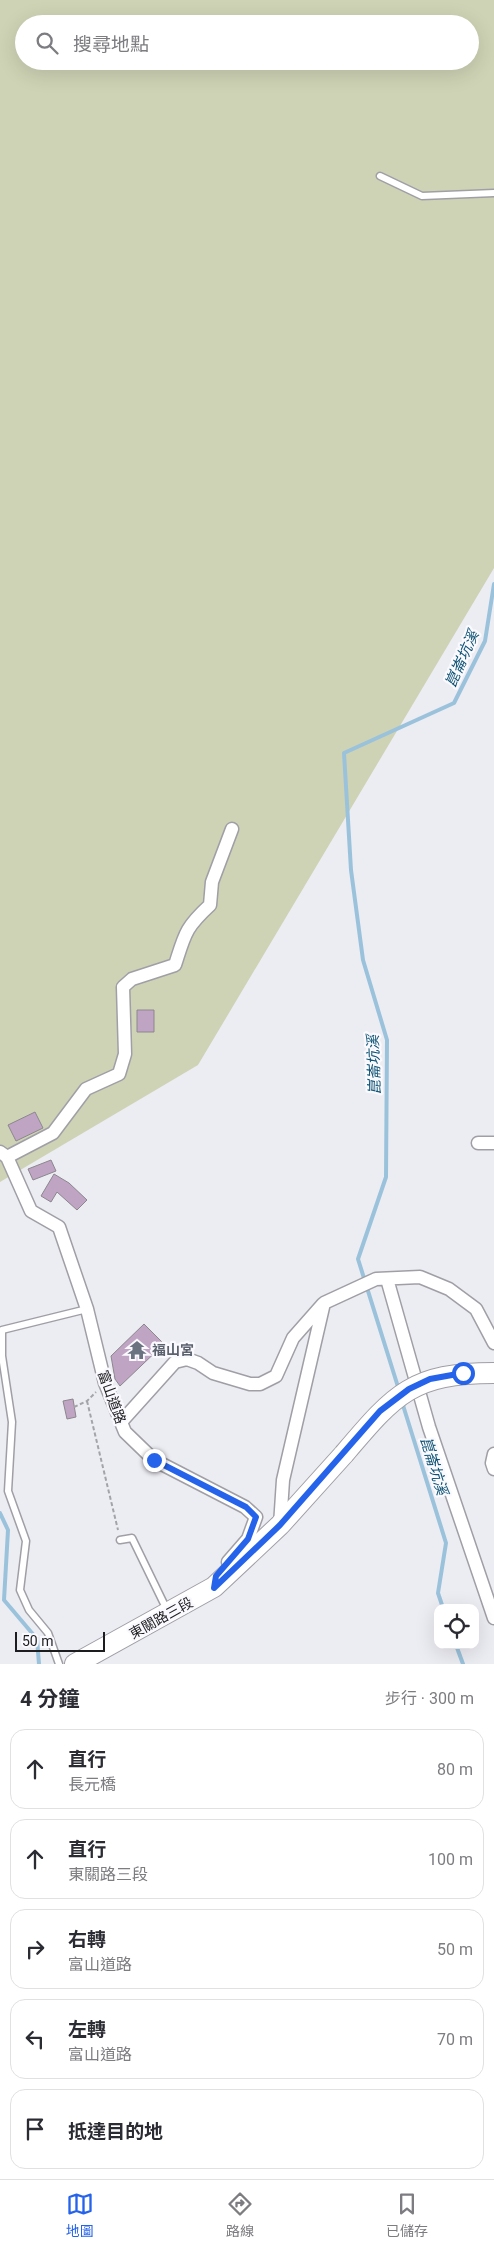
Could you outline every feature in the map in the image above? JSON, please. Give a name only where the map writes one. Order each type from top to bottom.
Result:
[{"type":"main road","name":"東關路三段","points":[[75,1664],[214,1588],[280,1525],[380,1411],[409,1389],[430,1379],[463,1373],[494,1373]]},
{"type":"street","points":[[4,1155],[53,1133],[86,1089],[119,1074],[125,1054],[123,987],[132,979],[175,965],[186,930],[210,905],[212,882],[232,829]]},
{"type":"street","points":[[478,1143],[494,1143]]},
{"type":"street","name":"富山道路","points":[[4,1155],[31,1211],[59,1227],[87,1309],[105,1384],[125,1432],[154,1460],[246,1507],[256,1517],[248,1539],[216,1576],[214,1588]]},
{"type":"street","points":[[122,1421],[175,1362],[187,1359],[198,1363],[213,1373],[250,1384],[260,1384],[276,1376],[293,1338],[324,1303],[376,1279],[420,1277],[449,1289],[476,1309],[494,1342]]},
{"type":"street","points":[[387,1279],[429,1427],[494,1618]]},
{"type":"street","points":[[280,1525],[283,1480],[324,1303]]},
{"type":"street","points":[[494,1454],[492,1462],[494,1469]]},
{"type":"lane","points":[[380,176],[422,196],[494,194]]},
{"type":"lane","points":[[58,1664],[48,1633],[29,1610],[20,1590],[26,1541],[8,1491],[12,1422],[2,1356],[2,1330],[87,1309]]},
{"type":"lane","points":[[120,1540],[132,1538],[168,1614]]},
{"type":"path","points":[[74,1407],[87,1401],[105,1384]]},
{"type":"path","points":[[87,1401],[120,1540]]},
{"type":"green space","points":[[0,0],[494,0],[494,568],[198,1065],[0,1182]]},
{"type":"building","points":[[137,1010],[154,1010],[154,1032],[137,1032]]},
{"type":"building","points":[[35,1112],[43,1128],[16,1141],[8,1125]]},
{"type":"building","points":[[51,1160],[56,1171],[33,1180],[28,1169]]},
{"type":"building","points":[[54,1174],[69,1183],[87,1200],[77,1210],[57,1192],[51,1202],[41,1196]]},
{"type":"building","name":"福山宮","points":[[144,1324],[164,1344],[120,1386],[115,1379],[111,1356]]},
{"type":"building","points":[[73,1399],[76,1417],[67,1419],[63,1401]]},
{"type":"waterway","name":"崑崙坑溪","points":[[399,1390],[358,1259],[386,1177],[387,1040],[363,960],[351,870],[344,753],[454,703],[485,641],[494,584]]},
{"type":"waterway","name":"崑崙坑溪","points":[[402,1402],[446,1543],[438,1593],[442,1604]]},
{"type":"waterway","points":[[0,1513],[8,1530],[4,1600],[37,1639],[39,1664]]},
{"type":"waterway","name":"崑崙坑溪","points":[[457,1649],[463,1664]]},
{"type":"place","name":"福山宮","points":[[137,1350]]},
{"type":"route","points":[[154,1460],[246,1507],[256,1517],[248,1539],[216,1576],[214,1588],[280,1525],[380,1411],[409,1389],[430,1379],[463,1373]]}]
